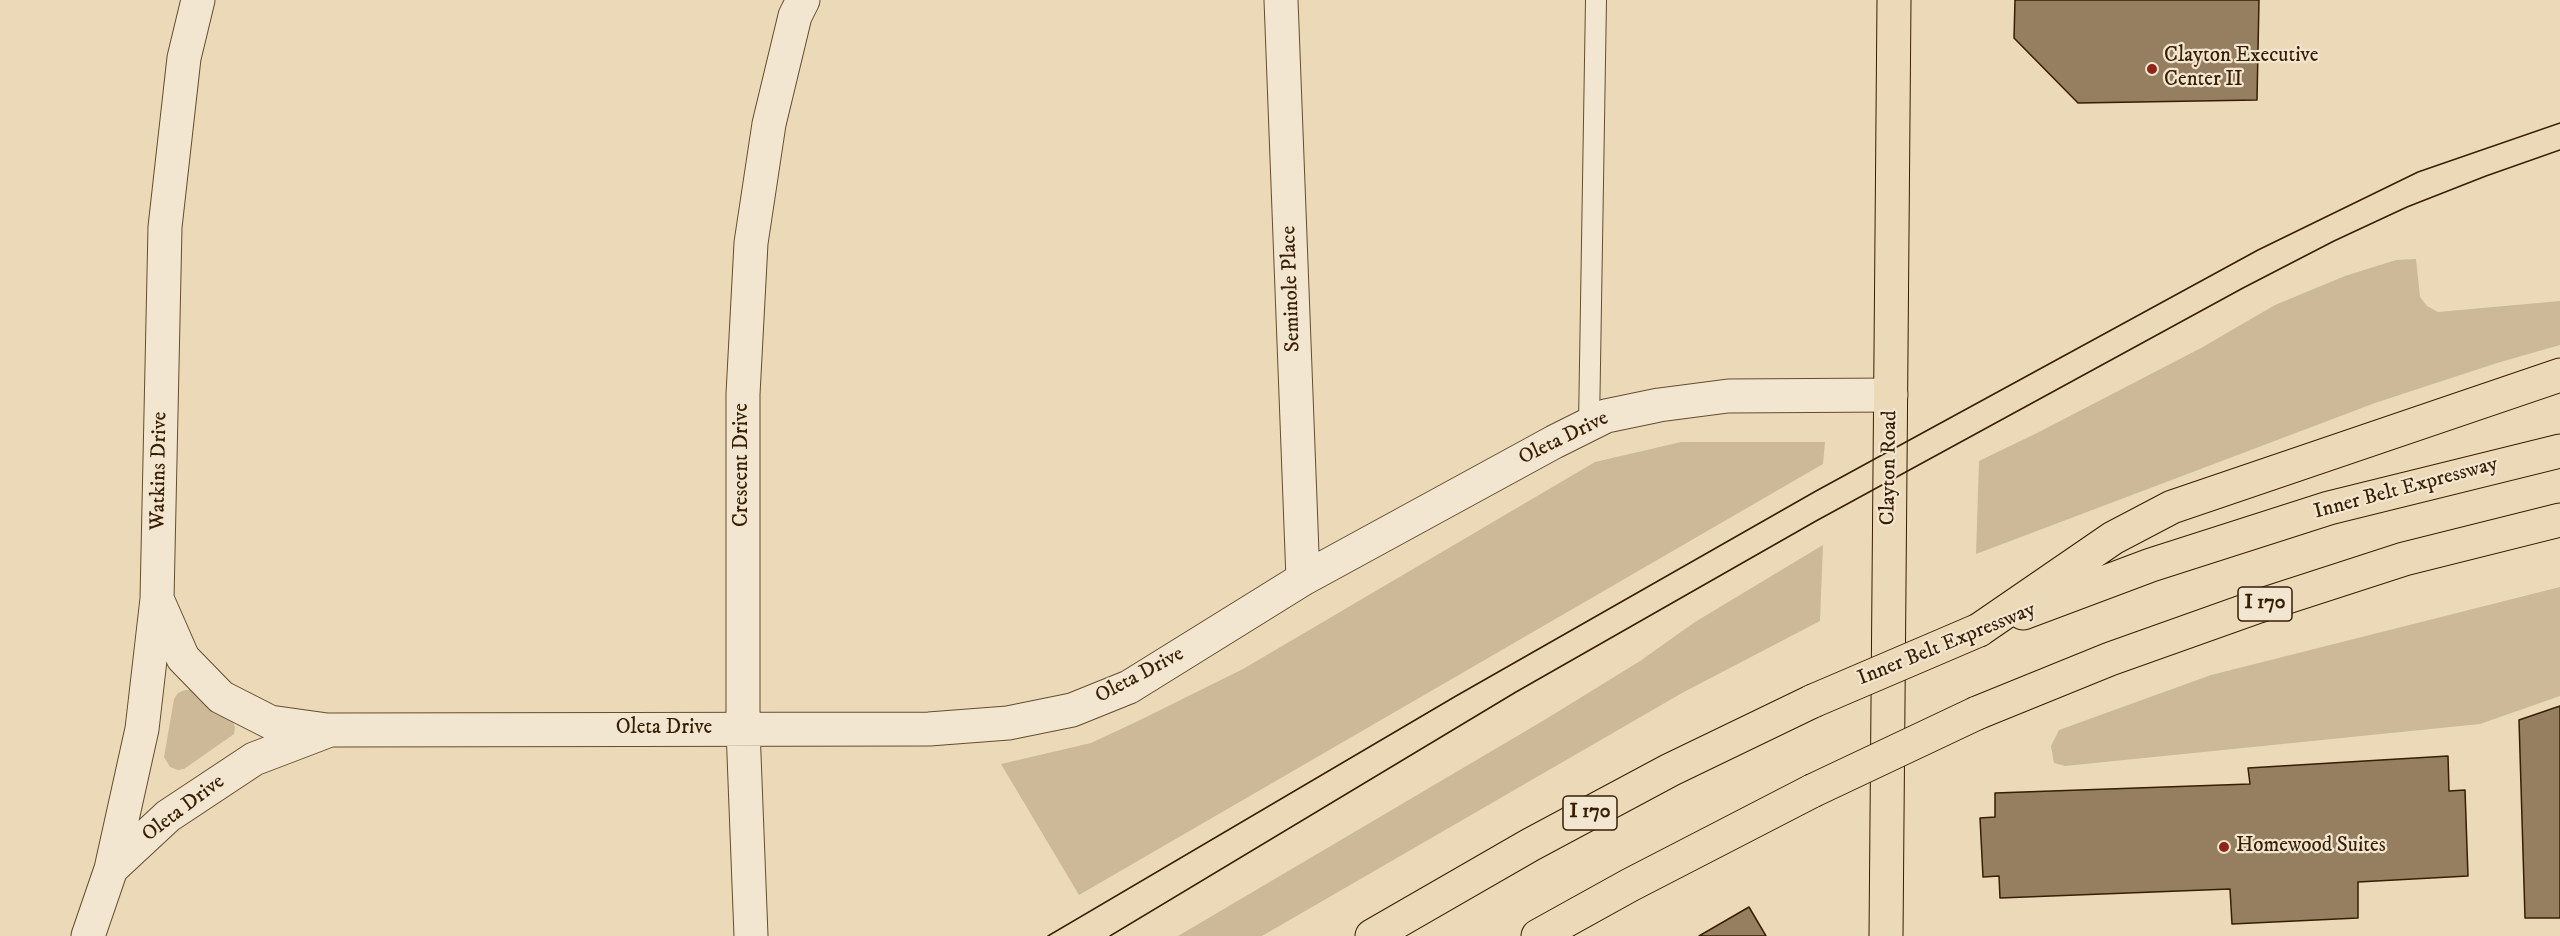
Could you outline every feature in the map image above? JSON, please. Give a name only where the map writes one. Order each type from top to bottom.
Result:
[{"type":"main road","name":"Clayton Road","points":[[1886,936],[1893,0]]},
{"type":"main road","points":[[1979,630],[2113,538],[2172,507],[2560,375]]},
{"type":"main road","name":"Inner Belt Expressway","points":[[1372,936],[1530,845],[1670,770],[1813,701],[1979,630],[2151,565],[2329,508],[2560,451]]},
{"type":"main road","name":"I 170","points":[[1538,936],[1630,885],[1812,791],[1977,713],[2110,659],[2259,606],[2404,559],[2560,520]]},
{"type":"street","name":"Watkins Drive","points":[[88,936],[111,870],[142,729],[157,599],[165,227],[184,58],[198,0]]},
{"type":"street","name":"Crescent Drive","points":[[751,936],[742,729],[743,394],[752,243],[769,124],[795,16],[803,0]]},
{"type":"street","name":"Seminole Place","points":[[1281,0],[1303,579]]},
{"type":"street","name":"Oleta Drive","points":[[157,599],[183,658],[220,697],[270,722],[330,730],[929,729],[1008,723],[1072,710],[1129,687],[1303,579],[1606,416],[1659,405],[1728,396],[1891,395]]},
{"type":"street","name":"Oleta Drive","points":[[111,870],[168,816],[254,759],[330,730]]},
{"type":"lane","points":[[1589,425],[1596,0]]},
{"type":"shaded area","points":[[2416,259],[2420,297],[2427,306],[2438,312],[2560,301],[2560,345],[2375,403],[1976,554],[1979,461],[2201,348],[2275,305],[2345,276],[2396,260]]},
{"type":"shaded area","points":[[1681,442],[1825,442],[1823,464],[1079,895],[1001,764],[1091,743],[1136,722],[1243,669],[1595,462]]},
{"type":"shaded area","points":[[1823,545],[1820,621],[1682,693],[1262,936],[1178,936],[1546,719],[1640,661],[1695,622]]},
{"type":"shaded area","points":[[2560,587],[2560,696],[2480,724],[2065,766],[2054,763],[2051,746],[2059,730],[2211,675]]},
{"type":"shaded area","points":[[192,690],[232,720],[235,727],[234,734],[184,769],[178,770],[170,767],[164,757],[174,699],[178,693]]},
{"type":"building","name":"Clayton Executive Center II","points":[[2015,0],[2259,0],[2257,100],[2078,103],[2014,38]]},
{"type":"building","points":[[2560,706],[2560,918],[2525,918],[2519,720]]},
{"type":"building","name":"Homewood Suites","points":[[2448,756],[2449,791],[2465,790],[2468,876],[2358,882],[2358,918],[2232,924],[2230,889],[2000,898],[1999,876],[1983,877],[1980,818],[1995,817],[1995,793],[2250,784],[2248,768]]},
{"type":"building","points":[[1749,907],[1766,936],[1699,936]]},
{"type":"tram line","points":[[1048,936],[1456,696],[1816,491],[2258,250],[2418,172],[2560,123]]},
{"type":"tram line","points":[[1110,936],[1516,692],[1816,521],[2243,288],[2334,241],[2407,207],[2560,150]]},
{"type":"place","name":"Clayton Executive Center II","points":[[2152,69]]},
{"type":"place","name":"Homewood Suites","points":[[2224,847]]}]
